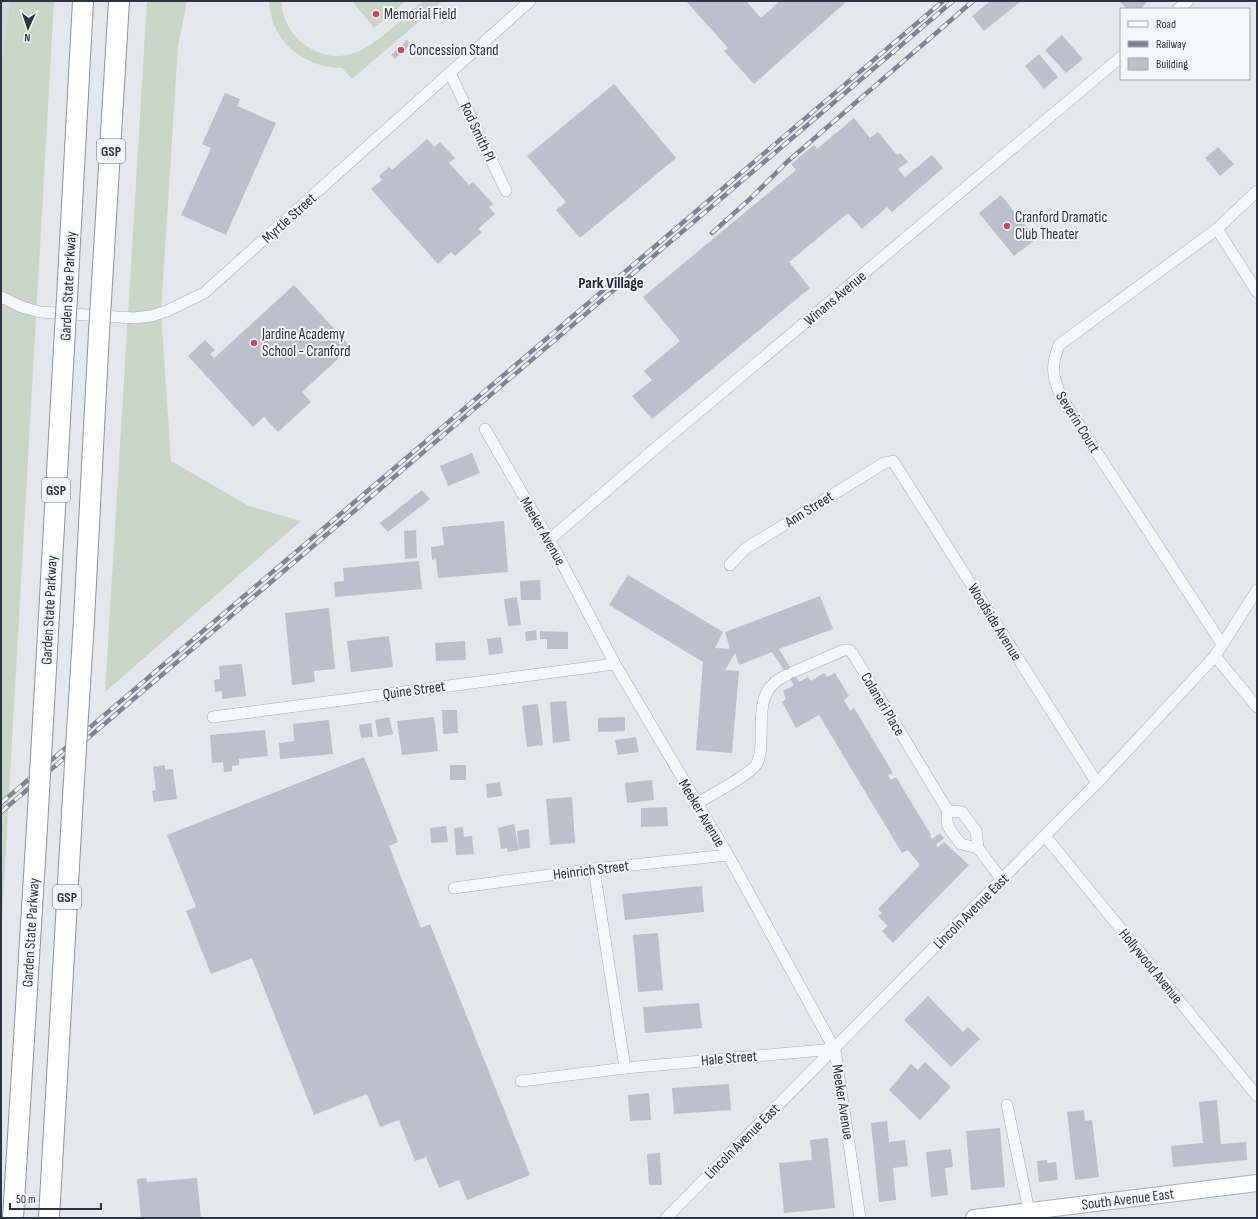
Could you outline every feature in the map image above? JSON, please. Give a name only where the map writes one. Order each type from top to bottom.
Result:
[{"type":"highway","name":"Garden State Parkway","points":[[13,1218],[37,827],[83,1]]},
{"type":"highway","name":"GSP","points":[[49,1218],[119,1]]},
{"type":"main road","name":"South Avenue East","points":[[974,1218],[1257,1182]]},
{"type":"street","name":"Myrtle Street","points":[[1,297],[22,307],[40,312],[124,318],[151,316],[183,305],[204,294],[530,1]]},
{"type":"street","points":[[1179,8],[1188,1]]},
{"type":"street","name":"Winans Avenue","points":[[549,540],[670,436],[1120,58]]},
{"type":"street","name":"Rod Smith Pl","points":[[450,73],[506,191]]},
{"type":"street","name":"Severin Court","points":[[1222,644],[1062,399],[1053,377],[1054,356],[1059,345],[1217,229],[1257,191]]},
{"type":"street","points":[[1217,229],[1257,292]]},
{"type":"street","name":"Meeker Avenue","points":[[485,429],[549,540],[614,664],[696,804],[728,855],[834,1049],[860,1218]]},
{"type":"street","name":"Ann Street","points":[[730,566],[746,549],[884,462],[893,461]]},
{"type":"street","name":"Woodside Avenue","points":[[893,461],[1097,783]]},
{"type":"street","name":"Lincoln Avenue East","points":[[666,1218],[1097,783],[1215,656],[1257,590]]},
{"type":"street","name":"Colaneri Place","points":[[696,804],[749,771],[756,764],[761,751],[763,701],[768,688],[777,679],[844,650],[848,650],[853,654],[948,811],[946,820],[947,826],[961,844],[978,848]]},
{"type":"street","points":[[1215,656],[1257,707]]},
{"type":"street","name":"Quine Street","points":[[214,717],[614,664]]},
{"type":"street","points":[[948,811],[962,812],[976,830],[978,848],[1002,880]]},
{"type":"street","name":"Hollywood Avenue","points":[[1045,836],[1257,1096]]},
{"type":"street","name":"Heinrich Street","points":[[454,888],[728,855]]},
{"type":"street","points":[[594,870],[625,1068]]},
{"type":"street","name":"Hale Street","points":[[522,1081],[625,1068],[834,1049]]},
{"type":"street","points":[[1008,1105],[1028,1211]]},
{"type":"shaded area","points":[[1,1],[10,1],[1,67]]},
{"type":"green space","points":[[10,1],[54,1],[1,935],[1,67]]},
{"type":"green space","points":[[147,1],[187,1],[178,46],[161,312],[171,461],[249,506],[301,521],[105,692]]},
{"type":"green space","points":[[269,1],[281,1],[285,20],[300,41],[320,53],[335,56],[348,55],[373,43],[416,6],[423,2],[443,1],[352,79],[342,68],[328,67],[314,63],[292,50],[276,29],[271,16]]},
{"type":"green space","name":"Memorial Field","points":[[352,1],[406,1],[374,28]]},
{"type":"building","points":[[686,1],[746,1],[761,18],[780,1],[847,1],[754,84],[724,51],[728,48]]},
{"type":"building","points":[[990,1],[1021,1],[984,31],[972,16]]},
{"type":"building","points":[[1119,1],[1148,1],[1141,8],[1126,8]]},
{"type":"building","points":[[1062,35],[1083,59],[1066,73],[1045,50]]},
{"type":"building","name":"Concession Stand","points":[[407,40],[411,44],[395,59],[391,55]]},
{"type":"building","points":[[1039,54],[1058,77],[1044,89],[1025,66]]},
{"type":"building","points":[[614,84],[676,158],[580,238],[556,210],[566,202],[527,156]]},
{"type":"building","points":[[225,93],[240,99],[237,106],[276,123],[226,235],[181,215],[211,148],[202,144]]},
{"type":"building","points":[[854,118],[870,138],[878,132],[897,155],[900,153],[908,162],[898,169],[905,177],[932,155],[943,168],[892,212],[887,207],[862,229],[848,213],[789,262],[810,288],[652,419],[632,396],[652,380],[644,371],[680,341],[643,297],[796,170],[791,164],[814,145],[817,149]]},
{"type":"building","points":[[427,139],[434,147],[440,142],[455,158],[449,163],[469,185],[473,182],[493,204],[489,207],[495,214],[478,229],[482,232],[455,256],[451,252],[438,264],[371,189],[382,180],[379,176],[389,167],[392,170]]},
{"type":"building","points":[[1218,147],[1234,164],[1220,176],[1205,158]]},
{"type":"building","name":"Cranford Dramatic Club Theater","points":[[1001,195],[1036,239],[1014,256],[979,213]]},
{"type":"building","points":[[294,285],[351,347],[302,392],[311,402],[278,432],[264,417],[253,427],[188,356],[205,340],[215,350],[210,354],[214,358]]},
{"type":"building","points":[[472,453],[480,473],[448,486],[440,466]]},
{"type":"building","points":[[422,490],[430,499],[388,532],[380,523]]},
{"type":"building","points":[[504,521],[508,572],[438,578],[436,559],[432,560],[431,547],[444,545],[442,527]]},
{"type":"building","points":[[416,530],[417,558],[405,559],[404,531]]},
{"type":"building","points":[[419,561],[422,589],[335,597],[334,582],[344,581],[343,568]]},
{"type":"building","points":[[628,575],[723,632],[715,648],[730,649],[725,632],[820,596],[833,629],[779,649],[799,682],[808,677],[811,681],[824,673],[827,677],[835,673],[849,696],[844,700],[850,711],[854,708],[893,773],[888,775],[891,780],[896,777],[932,839],[940,833],[944,838],[936,845],[938,847],[944,842],[969,865],[893,943],[882,931],[888,926],[878,916],[882,913],[878,909],[920,865],[908,850],[902,853],[819,715],[796,728],[782,702],[786,699],[783,691],[794,685],[772,652],[739,665],[735,653],[725,670],[739,671],[732,753],[696,750],[703,662],[609,605]]},
{"type":"building","points":[[540,580],[541,600],[521,600],[520,581]]},
{"type":"building","points":[[517,597],[521,625],[508,626],[504,599]]},
{"type":"building","points":[[329,608],[335,669],[314,671],[315,682],[292,685],[285,613]]},
{"type":"building","points":[[536,630],[537,640],[526,641],[525,632]]},
{"type":"building","points":[[540,631],[568,632],[568,649],[547,649],[547,639],[540,639]]},
{"type":"building","points":[[389,636],[393,667],[351,672],[347,641]]},
{"type":"building","points":[[501,637],[503,653],[489,655],[487,639]]},
{"type":"building","points":[[465,641],[466,660],[436,661],[435,643]]},
{"type":"building","points":[[242,664],[246,696],[222,699],[222,691],[215,692],[214,680],[220,679],[219,666]]},
{"type":"building","points":[[566,701],[570,741],[553,743],[550,702]]},
{"type":"building","points":[[538,704],[543,745],[527,747],[522,706]]},
{"type":"building","points":[[442,710],[457,710],[458,733],[443,734]]},
{"type":"building","points":[[389,717],[393,734],[378,737],[375,720]]},
{"type":"building","points":[[434,717],[438,751],[402,755],[397,721]]},
{"type":"building","points":[[625,717],[625,731],[598,732],[598,718]]},
{"type":"building","points":[[329,720],[333,754],[280,759],[279,743],[294,741],[293,724]]},
{"type":"building","points":[[371,723],[373,737],[361,738],[359,725]]},
{"type":"building","points":[[265,730],[268,756],[239,759],[239,765],[232,766],[232,771],[224,772],[223,762],[212,763],[210,735]]},
{"type":"building","points":[[636,737],[639,752],[618,755],[615,740]]},
{"type":"building","points":[[364,757],[398,842],[389,846],[421,928],[430,924],[530,1175],[467,1200],[459,1180],[439,1188],[426,1157],[415,1161],[399,1120],[380,1127],[367,1094],[314,1115],[252,958],[211,974],[186,911],[196,907],[167,835]]},
{"type":"building","points":[[165,765],[165,770],[173,769],[177,799],[154,802],[152,791],[156,790],[153,767]]},
{"type":"building","points":[[450,765],[466,765],[466,780],[450,780]]},
{"type":"building","points":[[652,780],[654,800],[627,803],[625,783]]},
{"type":"building","points":[[500,782],[502,796],[487,798],[486,784]]},
{"type":"building","points":[[572,797],[575,843],[550,845],[546,799]]},
{"type":"building","points":[[667,807],[668,826],[641,827],[641,808]]},
{"type":"building","points":[[514,824],[519,850],[508,852],[507,848],[501,849],[498,828]]},
{"type":"building","points":[[446,826],[448,842],[431,843],[430,828]]},
{"type":"building","points":[[463,827],[464,837],[472,836],[474,854],[456,855],[454,828]]},
{"type":"building","points":[[529,829],[530,848],[519,849],[517,831]]},
{"type":"building","points":[[702,886],[704,912],[625,920],[622,894]]},
{"type":"building","points":[[658,933],[663,990],[638,992],[633,935]]},
{"type":"building","points":[[928,996],[963,1032],[968,1027],[980,1039],[951,1067],[904,1020]]},
{"type":"building","points":[[699,1003],[702,1028],[645,1033],[643,1007]]},
{"type":"building","points":[[925,1062],[951,1087],[920,1120],[889,1090],[911,1064],[918,1070]]},
{"type":"building","points":[[729,1084],[731,1110],[674,1114],[672,1088]]},
{"type":"building","points":[[649,1093],[651,1120],[630,1121],[628,1095]]},
{"type":"building","points":[[1217,1100],[1221,1144],[1246,1142],[1247,1160],[1173,1167],[1171,1146],[1203,1143],[1199,1102]]},
{"type":"building","points":[[1084,1110],[1085,1121],[1092,1120],[1099,1177],[1075,1180],[1067,1112]]},
{"type":"building","points":[[887,1121],[889,1142],[905,1140],[908,1166],[893,1168],[896,1200],[879,1202],[871,1123]]},
{"type":"building","points":[[1000,1128],[1005,1187],[971,1190],[966,1131]]},
{"type":"building","points":[[828,1138],[835,1208],[784,1213],[779,1163],[812,1160],[810,1140]]},
{"type":"building","points":[[951,1149],[953,1167],[945,1168],[948,1195],[931,1197],[926,1152]]},
{"type":"building","points":[[660,1153],[662,1185],[649,1185],[647,1154]]},
{"type":"building","points":[[1047,1160],[1047,1163],[1056,1162],[1058,1180],[1039,1182],[1037,1161]]},
{"type":"building","points":[[146,1178],[147,1182],[197,1178],[201,1218],[141,1218],[137,1179]]},
{"type":"railway","points":[[1,803],[943,1]]},
{"type":"railway","points":[[1,812],[953,1]]},
{"type":"railway","points":[[712,233],[751,198],[787,162],[973,1]]},
{"type":"place","name":"Memorial Field","points":[[376,14]]},
{"type":"place","name":"Concession Stand","points":[[401,50]]},
{"type":"place","name":"Cranford Dramatic Club Theater","points":[[1007,226]]},
{"type":"place","name":"Jardine Academy School - Cranford","points":[[254,343]]},
{"type":"district","name":"Park Village","points":[[611,282]]}]
